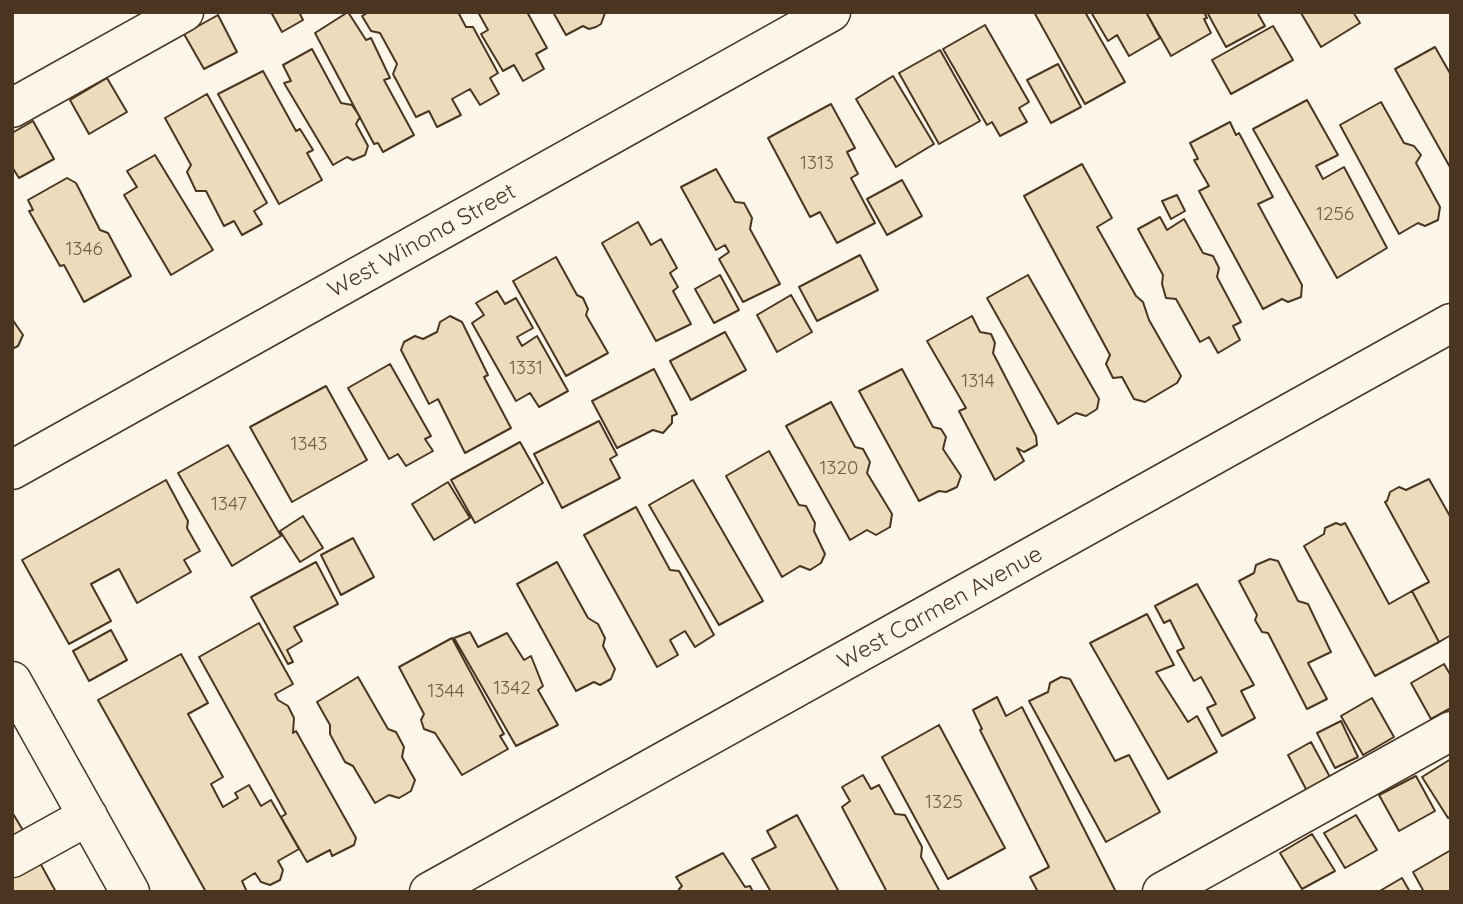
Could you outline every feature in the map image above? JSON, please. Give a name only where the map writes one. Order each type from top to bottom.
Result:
[{"type":"street","points":[[12,108],[184,12]]},
{"type":"street","name":"West Winona Street","points":[[12,470],[831,12]]},
{"type":"street","name":"West Carmen Avenue","points":[[429,892],[1451,323]]},
{"type":"street","points":[[12,681],[130,892]]},
{"type":"street","points":[[1162,892],[1451,731]]},
{"type":"street","points":[[12,858],[88,816]]},
{"type":"building","points":[[271,12],[299,12],[303,20],[282,32]]},
{"type":"building","points":[[348,12],[366,40],[371,38],[390,78],[384,80],[414,135],[383,152],[378,143],[374,144],[315,33]]},
{"type":"building","points":[[369,12],[458,12],[466,27],[473,27],[498,73],[490,78],[499,94],[480,105],[470,89],[452,99],[461,115],[437,127],[429,111],[416,117],[393,74],[397,64],[380,33],[371,31],[362,16]]},
{"type":"building","points":[[478,12],[527,12],[547,48],[536,54],[544,69],[523,81],[514,65],[503,71],[481,34],[488,30]]},
{"type":"building","points":[[553,12],[605,13],[601,24],[596,27],[589,29],[583,26],[566,35]]},
{"type":"building","points":[[1034,12],[1085,12],[1125,82],[1085,104]]},
{"type":"building","points":[[1091,12],[1146,12],[1160,38],[1129,56],[1117,35],[1108,41]]},
{"type":"building","points":[[1146,12],[1204,12],[1207,18],[1204,19],[1211,33],[1171,56]]},
{"type":"building","points":[[1207,12],[1257,12],[1265,26],[1226,47]]},
{"type":"building","points":[[1353,12],[1360,23],[1321,47],[1301,13]]},
{"type":"building","points":[[218,15],[237,52],[204,69],[184,34]]},
{"type":"building","points":[[985,25],[1029,102],[1019,108],[1027,122],[1000,136],[992,122],[987,125],[943,49]]},
{"type":"building","points":[[1273,26],[1293,60],[1231,94],[1212,60]]},
{"type":"building","points":[[1435,47],[1451,75],[1451,169],[1395,69]]},
{"type":"building","points":[[312,49],[341,103],[352,105],[360,117],[356,124],[368,146],[365,155],[353,160],[347,157],[333,165],[284,83],[291,81],[283,65]]},
{"type":"building","points":[[940,50],[980,121],[939,144],[899,73]]},
{"type":"building","points":[[1058,64],[1081,107],[1051,123],[1027,80]]},
{"type":"building","points":[[263,71],[296,131],[300,129],[313,150],[307,153],[322,180],[279,204],[218,94]]},
{"type":"building","points":[[893,76],[934,144],[896,167],[856,99]]},
{"type":"building","points":[[107,78],[127,112],[89,134],[70,100]]},
{"type":"building","points":[[207,94],[267,203],[254,211],[262,224],[242,235],[234,221],[224,226],[206,191],[196,191],[187,172],[191,165],[165,118]]},
{"type":"building","points":[[1307,100],[1338,155],[1316,166],[1323,179],[1344,167],[1387,248],[1337,278],[1253,129]]},
{"type":"building","points":[[1381,102],[1404,143],[1414,146],[1421,155],[1416,163],[1440,207],[1438,220],[1425,226],[1418,223],[1399,234],[1340,125]]},
{"type":"building","points":[[831,104],[855,148],[847,152],[858,174],[851,178],[875,223],[837,243],[820,212],[810,217],[768,138]]},
{"type":"building","points":[[33,121],[54,159],[19,178],[12,167],[12,133]]},
{"type":"building","points":[[1230,122],[1236,135],[1239,133],[1273,197],[1258,204],[1302,285],[1301,297],[1288,302],[1282,299],[1263,309],[1199,191],[1209,186],[1194,160],[1198,159],[1190,143]]},
{"type":"building","points":[[155,155],[213,250],[171,275],[124,195],[137,187],[127,171]]},
{"type":"building","points":[[1082,164],[1112,218],[1097,227],[1136,296],[1143,302],[1149,320],[1181,376],[1177,383],[1145,402],[1134,399],[1122,377],[1113,378],[1106,364],[1110,355],[1024,196]]},
{"type":"building","points":[[716,169],[735,202],[744,203],[752,218],[750,229],[780,284],[743,302],[719,259],[729,252],[725,245],[716,250],[681,187]]},
{"type":"building","points":[[67,178],[76,183],[100,230],[108,233],[131,276],[84,302],[29,211],[33,210],[28,200]]},
{"type":"building","points":[[902,180],[922,216],[887,235],[867,199]]},
{"type":"building","points":[[1177,195],[1185,211],[1171,219],[1162,201]]},
{"type":"building","points":[[1160,217],[1167,230],[1184,219],[1203,253],[1213,256],[1219,268],[1217,277],[1241,322],[1233,326],[1240,340],[1218,353],[1209,337],[1200,342],[1176,299],[1166,298],[1162,284],[1163,275],[1138,229]]},
{"type":"building","points":[[638,222],[651,245],[661,239],[677,268],[670,273],[678,287],[673,291],[691,324],[656,341],[602,243]]},
{"type":"building","points":[[860,255],[878,290],[817,321],[799,287]]},
{"type":"building","points":[[556,257],[577,295],[583,298],[588,309],[586,315],[608,353],[566,376],[513,281]]},
{"type":"building","points":[[720,275],[739,310],[714,323],[695,289]]},
{"type":"building","points":[[1028,275],[1099,399],[1097,409],[1086,416],[1076,413],[1058,424],[987,298]]},
{"type":"building","points":[[497,291],[505,304],[516,298],[533,328],[517,337],[522,346],[537,336],[568,391],[539,407],[530,393],[516,401],[472,323],[484,315],[476,303]]},
{"type":"building","points":[[791,295],[812,332],[777,352],[757,315]]},
{"type":"building","points":[[450,316],[462,322],[488,375],[484,377],[511,428],[465,453],[438,399],[429,404],[401,350],[404,342],[415,336],[423,339],[437,332],[440,322]]},
{"type":"building","points":[[972,316],[980,332],[991,334],[995,343],[993,353],[1036,436],[1037,445],[1024,452],[1017,448],[1024,461],[995,480],[959,411],[966,408],[927,341]]},
{"type":"building","points":[[12,319],[23,335],[18,346],[12,349]]},
{"type":"building","points":[[725,332],[746,370],[691,400],[670,361]]},
{"type":"building","points":[[390,364],[431,436],[425,439],[433,451],[406,466],[398,454],[389,459],[348,388]]},
{"type":"building","points":[[654,369],[677,414],[672,416],[672,423],[663,433],[653,430],[617,448],[592,401]]},
{"type":"building","points":[[902,369],[933,427],[941,429],[946,437],[943,449],[961,476],[957,487],[946,492],[939,491],[919,501],[859,391]]},
{"type":"building","points":[[326,386],[367,460],[292,502],[250,427]]},
{"type":"building","points":[[831,402],[855,447],[863,449],[870,462],[867,473],[892,514],[890,527],[876,535],[867,530],[850,540],[786,426]]},
{"type":"building","points":[[599,421],[617,455],[610,459],[620,478],[562,508],[534,454]]},
{"type":"building","points":[[520,442],[543,483],[475,523],[451,480]]},
{"type":"building","points":[[228,445],[281,536],[232,566],[178,473]]},
{"type":"building","points":[[769,451],[799,505],[806,506],[815,523],[814,531],[825,554],[821,563],[810,570],[800,566],[782,577],[726,476]]},
{"type":"building","points":[[1429,479],[1451,518],[1451,635],[1439,642],[1412,591],[1429,582],[1385,502],[1390,492],[1399,487],[1406,490]]},
{"type":"building","points":[[166,480],[188,521],[187,528],[200,551],[184,560],[191,572],[137,603],[119,569],[91,584],[111,621],[69,644],[22,560]]},
{"type":"building","points":[[693,480],[763,601],[719,625],[649,505]]},
{"type":"building","points":[[448,482],[470,518],[434,540],[412,504]]},
{"type":"building","points":[[636,507],[670,570],[679,571],[714,635],[695,647],[685,631],[670,640],[678,655],[657,667],[584,535]]},
{"type":"building","points":[[303,516],[323,548],[300,562],[280,531]]},
{"type":"building","points":[[1336,523],[1345,523],[1389,604],[1412,591],[1439,642],[1375,676],[1304,546],[1324,534],[1325,528]]},
{"type":"building","points":[[353,538],[374,577],[341,595],[321,555]]},
{"type":"building","points":[[1270,559],[1278,561],[1298,601],[1308,604],[1331,652],[1308,663],[1327,699],[1307,709],[1268,633],[1262,632],[1255,620],[1257,615],[1239,581],[1254,573],[1256,565]]},
{"type":"building","points":[[316,562],[338,604],[294,627],[302,641],[287,650],[293,662],[288,664],[251,597]]},
{"type":"building","points":[[557,562],[588,618],[598,624],[605,638],[603,646],[615,669],[611,679],[600,685],[594,682],[576,691],[517,584]]},
{"type":"building","points":[[1197,584],[1254,685],[1241,691],[1255,718],[1222,736],[1207,708],[1216,704],[1201,677],[1194,681],[1177,651],[1184,648],[1170,620],[1164,623],[1155,606]]},
{"type":"building","points":[[1147,614],[1174,665],[1156,672],[1188,722],[1197,716],[1217,752],[1168,779],[1090,643]]},
{"type":"building","points":[[259,623],[293,684],[275,694],[278,700],[288,706],[294,718],[293,733],[296,731],[356,838],[354,845],[332,856],[330,850],[307,862],[281,817],[286,814],[199,657]]},
{"type":"building","points":[[111,630],[127,660],[89,681],[73,651]]},
{"type":"building","points":[[470,632],[478,647],[507,633],[524,660],[531,656],[543,686],[538,690],[558,725],[516,746],[454,638]]},
{"type":"building","points":[[452,638],[504,734],[500,736],[508,749],[462,775],[435,733],[424,729],[421,720],[424,714],[399,667]]},
{"type":"building","points":[[181,654],[208,703],[188,714],[223,777],[211,784],[223,807],[238,798],[235,793],[249,785],[261,806],[271,800],[299,849],[278,861],[283,870],[280,880],[270,885],[261,882],[255,873],[242,881],[247,892],[206,892],[98,700]]},
{"type":"building","points":[[1444,664],[1451,676],[1451,708],[1431,719],[1411,683]]},
{"type":"building","points":[[358,677],[388,729],[396,732],[404,747],[402,757],[415,780],[411,791],[399,798],[389,795],[375,803],[353,766],[345,762],[317,702]]},
{"type":"building","points":[[1061,677],[1070,679],[1115,761],[1129,755],[1160,812],[1106,842],[1029,701],[1048,692],[1050,683]]},
{"type":"building","points":[[997,697],[1006,716],[1022,707],[1116,892],[1038,892],[1030,877],[1049,867],[980,730],[982,729],[973,710]]},
{"type":"building","points":[[1372,698],[1394,737],[1363,755],[1341,716]]},
{"type":"building","points":[[1341,721],[1358,757],[1335,768],[1317,733]]},
{"type":"building","points":[[939,725],[1005,848],[948,879],[882,757]]},
{"type":"building","points":[[1311,742],[1331,779],[1307,791],[1288,755]]},
{"type":"building","points":[[1451,759],[1451,817],[1448,818],[1422,777]]},
{"type":"building","points":[[863,775],[871,789],[879,785],[895,814],[905,815],[922,847],[921,857],[940,892],[887,892],[842,807],[850,801],[842,787]]},
{"type":"building","points":[[1416,776],[1435,811],[1399,831],[1379,795]]},
{"type":"building","points":[[12,812],[24,832],[12,839]]},
{"type":"building","points":[[797,815],[839,892],[771,892],[752,859],[776,847],[767,831]]},
{"type":"building","points":[[1356,815],[1377,850],[1345,868],[1324,833]]},
{"type":"building","points":[[1312,834],[1335,871],[1302,889],[1280,853]]},
{"type":"building","points":[[1451,850],[1451,892],[1424,892],[1413,872]]},
{"type":"building","points":[[723,853],[745,887],[750,886],[753,892],[681,892],[679,889],[682,886],[676,877]]},
{"type":"building","points":[[39,861],[56,892],[12,892],[12,876]]},
{"type":"building","points":[[1402,878],[1410,892],[1378,892]]}]
